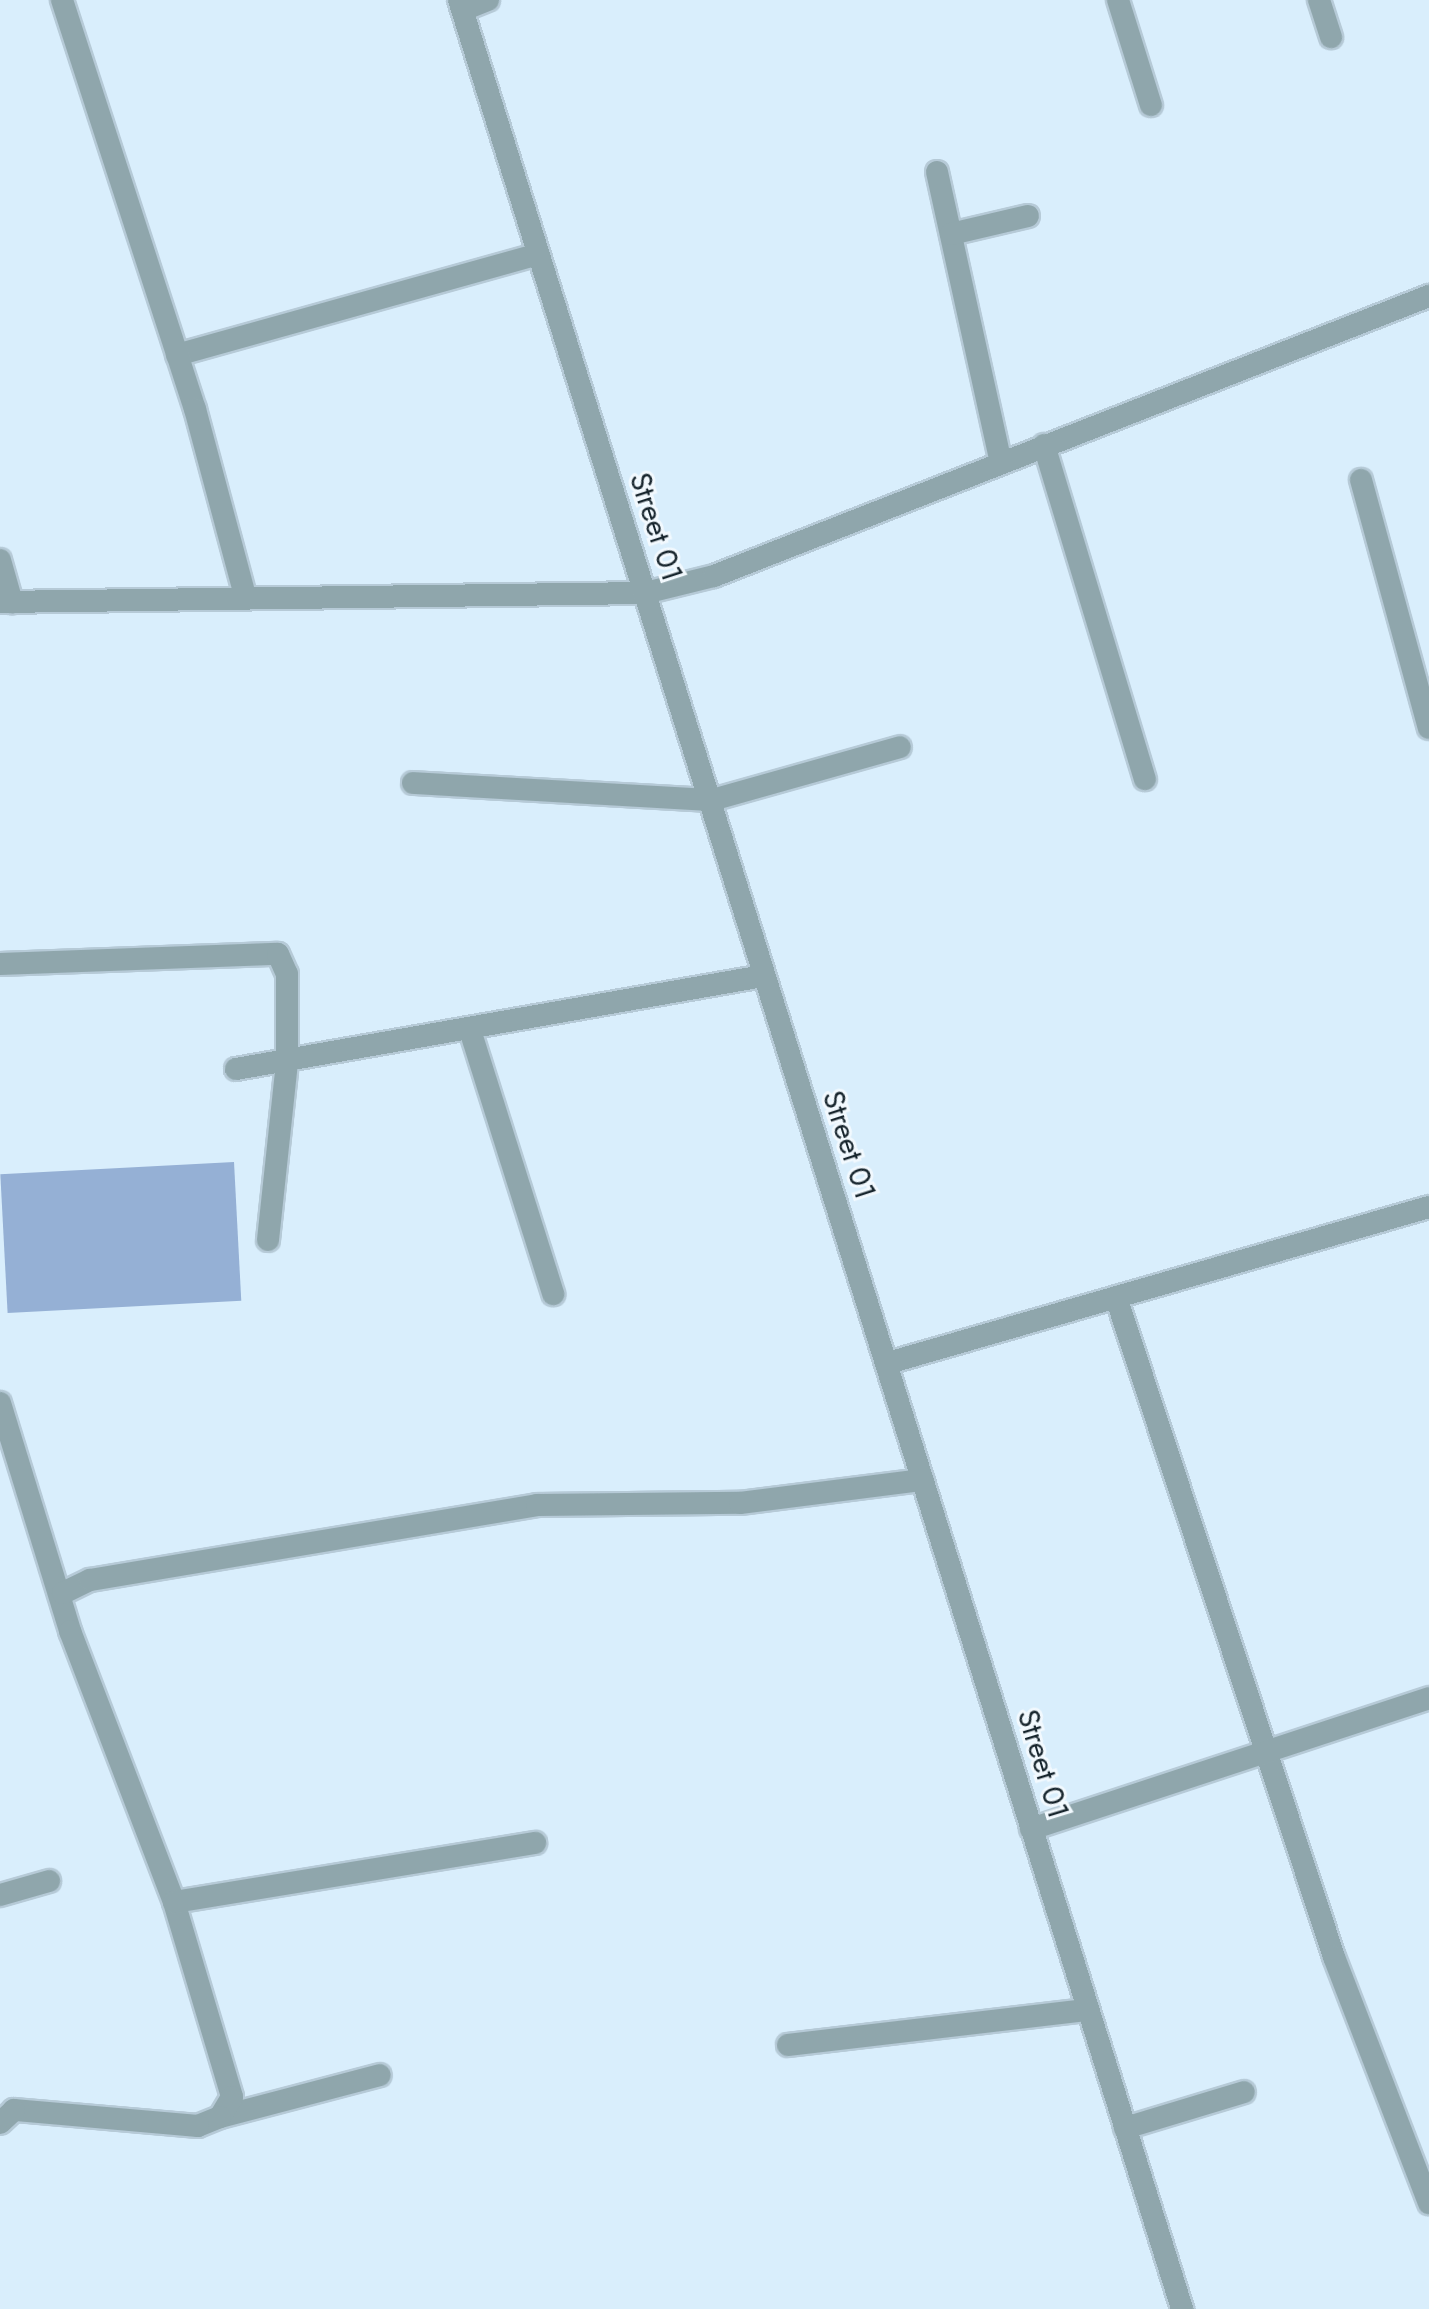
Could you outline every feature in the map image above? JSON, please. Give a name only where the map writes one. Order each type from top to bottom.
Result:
[{"type":"street","points":[[62,0],[177,355],[245,596]]},
{"type":"street","points":[[461,5],[488,0]]},
{"type":"street","points":[[1118,0],[1151,105]]},
{"type":"street","points":[[1319,0],[1331,37]]},
{"type":"street","name":"Street 01","points":[[461,5],[536,255],[712,800],[763,976],[888,1363],[1182,2309]]},
{"type":"street","points":[[937,172],[1001,462]]},
{"type":"street","points":[[951,234],[1028,216]]},
{"type":"street","points":[[177,355],[536,255]]},
{"type":"street","points":[[0,560],[6,602],[245,596],[645,593],[714,576],[1429,296]]},
{"type":"street","points":[[1044,445],[1145,779]]},
{"type":"street","points":[[1361,480],[1429,728]]},
{"type":"street","points":[[413,783],[712,800],[900,747]]},
{"type":"street","points":[[0,964],[278,954],[287,974],[287,1063],[268,1240]]},
{"type":"street","points":[[236,1069],[287,1063],[763,976]]},
{"type":"street","points":[[470,1030],[553,1294]]},
{"type":"street","points":[[888,1363],[1429,1207]]},
{"type":"street","points":[[1116,1297],[1334,1957],[1429,2203]]},
{"type":"street","points":[[0,1403],[63,1593],[70,1631],[174,1902],[232,2097],[220,2117]]},
{"type":"street","points":[[63,1593],[90,1580],[537,1505],[740,1503],[923,1480]]},
{"type":"street","points":[[1031,1829],[1429,1698]]},
{"type":"street","points":[[174,1902],[535,1843]]},
{"type":"street","points":[[0,1895],[49,1881]]},
{"type":"street","points":[[788,2045],[1088,2010]]},
{"type":"street","points":[[0,2123],[14,2110],[198,2126],[220,2117],[380,2075]]},
{"type":"street","points":[[1125,2128],[1244,2092]]},
{"type":"building","points":[[234,1162],[241,1301],[8,1313],[0,1174]]}]
